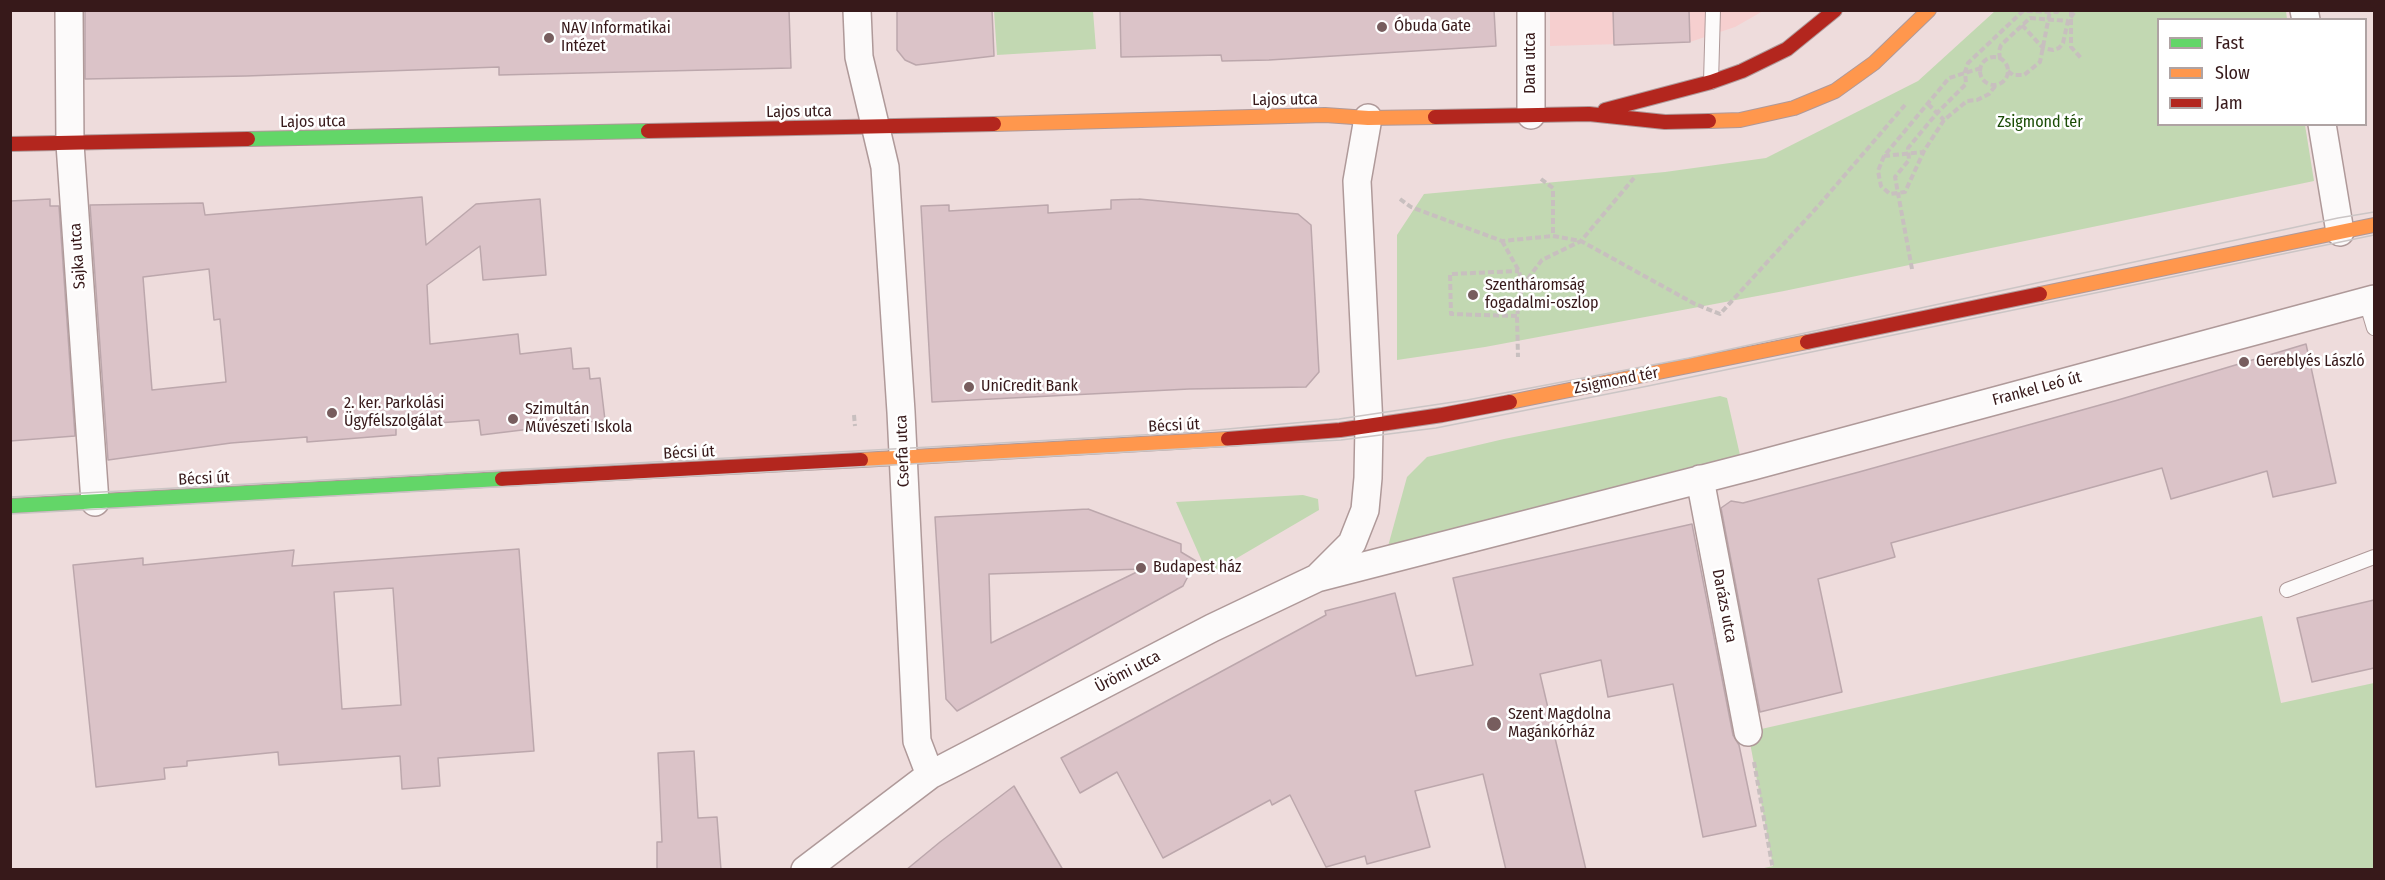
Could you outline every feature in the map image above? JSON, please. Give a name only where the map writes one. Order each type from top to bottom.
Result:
[{"type":"street","name":"Sajka utca","points":[[69,10],[70,144],[94,502]]},
{"type":"street","name":"Cserfa utca","points":[[857,10],[859,57],[885,167],[903,457],[917,741],[930,775]]},
{"type":"street","name":"Dara utca","points":[[1531,10],[1531,115]]},
{"type":"street","points":[[1589,114],[1711,82],[1742,71],[1787,49],[1835,10]]},
{"type":"street","points":[[1589,114],[1665,123],[1740,120],[1794,108],[1835,91],[1874,63],[1929,10]]},
{"type":"street","name":"Lajos utca","points":[[10,144],[876,127],[1325,115],[1368,118],[1589,114]]},
{"type":"street","points":[[1368,118],[1357,181],[1369,426]]},
{"type":"street","points":[[2322,126],[2340,232]]},
{"type":"street","name":"Zsigmond tér","points":[[1369,426],[1442,415],[1848,335],[2374,225]]},
{"type":"street","name":"Frankel Leó út","points":[[1700,480],[2370,300]]},
{"type":"street","name":"Bécsi út","points":[[10,506],[1193,442],[1369,426]]},
{"type":"street","name":"Ürömi utca","points":[[805,870],[930,775],[1212,628],[1317,578],[1352,543],[1365,510],[1369,426]]},
{"type":"street","points":[[1317,578],[1700,480]]},
{"type":"street","name":"Darázs utca","points":[[1700,480],[1748,732]]},
{"type":"lane","points":[[1711,82],[1713,10]]},
{"type":"lane","points":[[2370,300],[2374,328]]},
{"type":"lane","points":[[2287,590],[2374,557]]},
{"type":"path","points":[[1912,269],[1895,177],[1909,160],[1908,148],[1937,113],[1966,84],[1965,72],[1968,63],[2023,10],[2058,10]]},
{"type":"path","points":[[2071,10],[2071,47],[2082,58]]},
{"type":"path","points":[[2022,25],[2043,48],[2053,50],[2059,48],[2063,43],[2068,21],[2076,10]]},
{"type":"path","points":[[2008,71],[2013,75],[2024,75],[2032,71],[2040,62],[2050,11]]},
{"type":"path","points":[[2000,58],[2001,45],[2030,18],[2068,21]]},
{"type":"path","points":[[1980,75],[1983,63],[1991,57],[2000,58],[2007,64],[2006,78],[1990,93],[1977,100],[1967,101],[1944,120],[1924,152],[1905,192],[1890,194],[1881,186],[1878,171],[1884,156],[1949,78],[1981,68]]},
{"type":"path","points":[[1974,71],[1984,82],[1996,85]]},
{"type":"path","points":[[1988,84],[1990,93]]},
{"type":"path","points":[[1928,104],[1944,120]]},
{"type":"path","points":[[1400,199],[1411,207],[1502,241],[1553,236],[1581,241],[1695,304],[1720,314],[1820,204],[1905,105]]},
{"type":"path","points":[[1884,156],[1924,152]]},
{"type":"path","points":[[1522,286],[1542,260],[1581,241],[1634,178]]},
{"type":"path","points":[[1541,179],[1553,188],[1553,236]]},
{"type":"path","points":[[1502,241],[1519,271],[1522,286],[1517,315],[1518,357]]},
{"type":"path","points":[[1517,315],[1451,314],[1450,274],[1519,271]]},
{"type":"path","points":[[1748,732],[1773,870]]},
{"type":"shaded area","points":[[1550,11],[1763,11],[1735,27],[1690,42],[1550,46]]},
{"type":"green space","points":[[994,11],[1093,11],[1096,49],[997,55]]},
{"type":"green space","points":[[1995,11],[2286,11],[2287,18],[2157,18],[2157,126],[2305,126],[2314,181],[1784,291],[1485,347],[1397,360],[1397,235],[1424,194],[1665,172],[1766,158],[1918,81]]},
{"type":"green space","points":[[1720,396],[1727,398],[1740,455],[1387,550],[1407,477],[1427,457],[1504,439]]},
{"type":"green space","points":[[1303,495],[1318,499],[1319,510],[1208,575],[1176,502]]},
{"type":"green space","points":[[2262,616],[2281,703],[2374,683],[2374,869],[1760,869],[1773,866],[1748,732]]},
{"type":"building","points":[[85,10],[789,10],[791,68],[499,75],[499,67],[85,79]]},
{"type":"building","points":[[897,10],[992,10],[994,56],[916,65],[905,60],[897,50]]},
{"type":"building","points":[[1120,10],[1494,10],[1496,46],[1269,60],[1222,61],[1221,55],[1121,57]]},
{"type":"building","points":[[1613,10],[1689,10],[1690,42],[1614,45]]},
{"type":"building","points":[[422,197],[426,245],[476,204],[540,199],[546,275],[483,280],[480,246],[427,285],[430,344],[518,334],[520,354],[571,348],[573,369],[589,368],[590,379],[600,378],[605,420],[481,435],[479,420],[396,426],[396,435],[307,442],[307,437],[231,443],[108,460],[90,205],[203,203],[205,215]],"holes":[[[209,269],[214,320],[220,319],[226,382],[152,390],[143,277]]]},
{"type":"building","points":[[50,199],[50,206],[59,206],[75,436],[10,441],[10,201]]},
{"type":"building","points":[[1139,199],[1298,214],[1311,225],[1319,372],[1306,387],[1189,389],[932,402],[921,206],[949,205],[949,211],[1048,205],[1048,213],[1111,209],[1111,200]]},
{"type":"building","points":[[2306,344],[2336,483],[2273,497],[2267,471],[2171,499],[2162,468],[1891,543],[1895,557],[1818,579],[1842,692],[1760,712],[1721,508],[1731,501],[1743,503],[1859,472],[2118,400]]},
{"type":"building","points":[[1088,509],[1181,544],[1181,552],[1196,561],[1183,586],[957,711],[946,699],[935,517]],"holes":[[[1143,569],[991,643],[989,574]]]},
{"type":"building","points":[[1692,524],[1733,735],[1739,745],[1756,826],[1703,837],[1673,684],[1608,697],[1601,660],[1540,674],[1586,870],[1506,870],[1483,774],[1415,791],[1430,847],[1367,864],[1365,856],[1326,867],[1290,795],[1272,805],[1270,800],[1163,858],[1117,772],[1080,793],[1061,758],[1326,615],[1325,611],[1395,593],[1416,676],[1473,665],[1453,578]]},
{"type":"building","points":[[519,549],[534,751],[438,758],[440,786],[402,789],[400,756],[279,765],[278,752],[187,761],[187,766],[164,768],[165,779],[96,787],[73,565],[143,558],[143,565],[294,550],[292,566]],"holes":[[[393,588],[401,705],[342,709],[334,592]]]},
{"type":"building","points":[[2374,600],[2374,668],[2312,682],[2297,618]]},
{"type":"building","points":[[694,751],[698,818],[717,817],[721,870],[657,870],[657,842],[662,842],[658,753]]},
{"type":"building","points":[[1014,786],[1063,870],[906,870],[940,842]]},
{"type":"tram line","points":[[10,497],[1194,432],[1339,419],[1467,400],[1689,358],[2374,212]]},
{"type":"tram line","points":[[10,514],[1341,440],[1436,428],[1648,386],[2374,235]]},
{"type":"traffic: fast","points":[[248,139],[648,131]]},
{"type":"traffic: fast","points":[[10,506],[502,479]]},
{"type":"traffic: slow","points":[[1709,121],[1740,120],[1794,108],[1835,91],[1874,63],[1929,10]]},
{"type":"traffic: slow","points":[[994,124],[1325,115],[1368,118],[1435,117]]},
{"type":"traffic: slow","points":[[2040,294],[2374,225]]},
{"type":"traffic: slow","points":[[1510,402],[1807,342]]},
{"type":"traffic: slow","points":[[861,460],[1228,439]]},
{"type":"traffic: jam","points":[[1605,110],[1711,82],[1742,71],[1787,49],[1835,10]]},
{"type":"traffic: jam","points":[[1435,117],[1589,114],[1665,122],[1709,121]]},
{"type":"traffic: jam","points":[[648,131],[994,124]]},
{"type":"traffic: jam","points":[[10,144],[248,139]]},
{"type":"traffic: jam","points":[[1807,342],[2040,294]]},
{"type":"traffic: jam","points":[[1228,439],[1340,430],[1510,402]]},
{"type":"traffic: jam","points":[[502,479],[861,460]]},
{"type":"place","name":"Óbuda Gate","points":[[1382,27]]},
{"type":"place","name":"NAV Informatikai Intézet","points":[[549,38]]},
{"type":"place","name":"Szentháromság fogadalmi-oszlop","points":[[1473,295]]},
{"type":"place","name":"Gereblyés László","points":[[2244,362]]},
{"type":"place","name":"UniCredit Bank","points":[[969,387]]},
{"type":"place","name":"2. ker. Parkolási Ügyfélszolgálat","points":[[332,413]]},
{"type":"place","name":"Szimultán Művészeti Iskola","points":[[513,419]]},
{"type":"place","name":"Budapest ház","points":[[1141,568]]},
{"type":"place","name":"Szent Magdolna Magánkórház","points":[[1494,724]]}]
